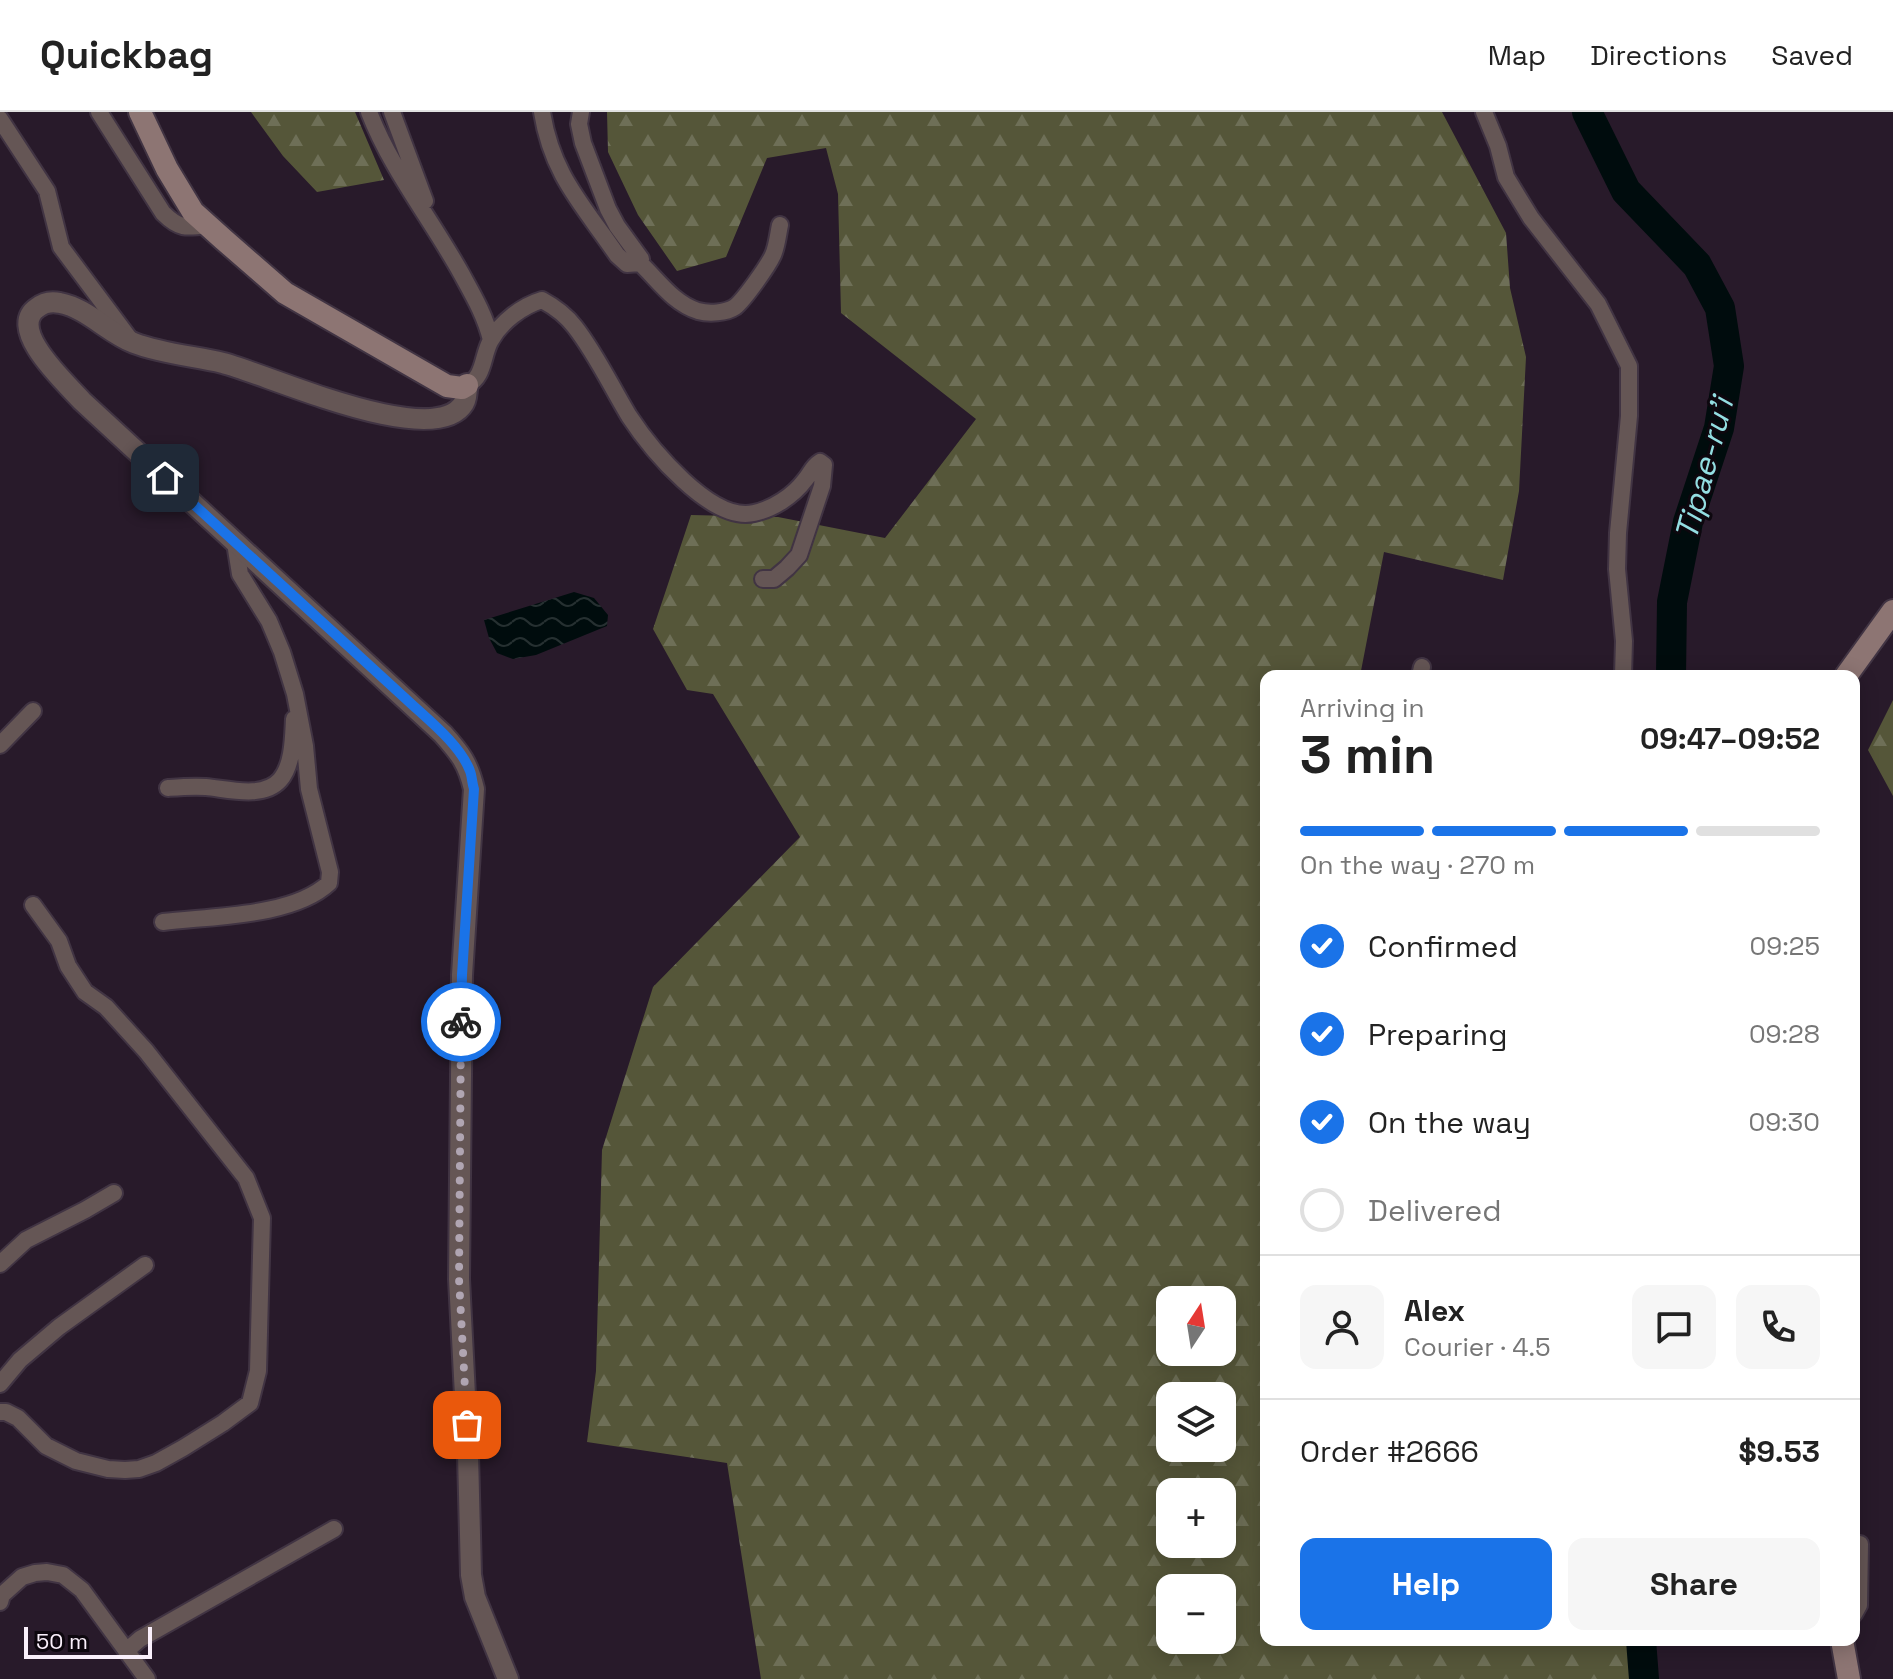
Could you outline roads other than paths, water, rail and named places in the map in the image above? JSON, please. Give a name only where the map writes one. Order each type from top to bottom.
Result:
[{"type":"main road","points":[[140,112],[167,169],[193,212],[285,293],[447,386],[462,388],[467,385]]},
{"type":"main road","points":[[1850,670],[1893,611]]},
{"type":"main road","points":[[1843,1646],[1849,1679]]},
{"type":"street","points":[[99,112],[163,213],[174,224],[187,228],[207,225]]},
{"type":"street","points":[[369,112],[397,169],[485,318],[491,340]]},
{"type":"street","points":[[392,112],[418,177],[433,226]]},
{"type":"street","points":[[542,112],[551,151],[571,191],[617,255],[627,264],[640,263]]},
{"type":"street","points":[[581,112],[579,124],[583,143],[617,226],[635,249],[640,263],[661,287],[683,304],[699,312],[719,313],[735,307],[773,255],[780,225]]},
{"type":"street","points":[[1484,112],[1506,177],[1531,218],[1598,304],[1629,366],[1629,416],[1617,569],[1624,641],[1623,670]]},
{"type":"street","points":[[0,119],[47,191],[61,247],[132,343]]},
{"type":"street","points":[[508,1679],[475,1597],[471,1575],[459,1279],[462,975],[474,789],[470,770],[443,734],[82,401],[44,358],[30,336],[28,323],[33,310],[45,303],[59,303],[75,309],[132,343],[224,363],[380,415],[411,420],[438,419],[454,413],[465,402],[467,385],[475,382],[480,373],[491,340],[526,305],[542,300],[558,309],[573,324],[654,450],[696,493],[737,513],[752,514],[785,499],[804,482],[815,465],[820,462],[824,465],[822,486],[799,555],[774,579],[763,579]]},
{"type":"street","points":[[163,922],[262,911],[318,894],[329,883],[330,872],[309,789],[295,694],[269,621],[240,574],[235,543]]},
{"type":"street","points":[[168,788],[256,791],[271,788],[281,779],[288,763],[293,738],[295,694]]},
{"type":"street","points":[[0,745],[33,711]]},
{"type":"street","points":[[0,1412],[18,1418],[46,1446],[76,1461],[108,1469],[139,1469],[183,1448],[250,1403],[258,1371],[262,1218],[246,1178],[146,1051],[106,1007],[85,992],[68,966],[59,941],[33,905]]},
{"type":"street","points":[[0,1264],[26,1240],[114,1193]]},
{"type":"street","points":[[0,1384],[20,1360],[59,1327],[145,1265]]},
{"type":"street","points":[[126,1651],[140,1639],[334,1529]]},
{"type":"street","points":[[0,1602],[2,1595],[22,1577],[47,1572],[63,1575],[82,1590],[147,1679]]},
{"type":"water","points":[[574,592],[594,598],[608,615],[607,626],[536,655],[513,659],[497,653],[484,620]]},
{"type":"waterway","name":"Tipae-ru’i","points":[[1587,112],[1626,191],[1697,265],[1720,308],[1729,366],[1719,428],[1688,522],[1672,602],[1671,670]]},
{"type":"waterway","name":"Tipae-ru’i","points":[[1641,1646],[1644,1679]]}]
